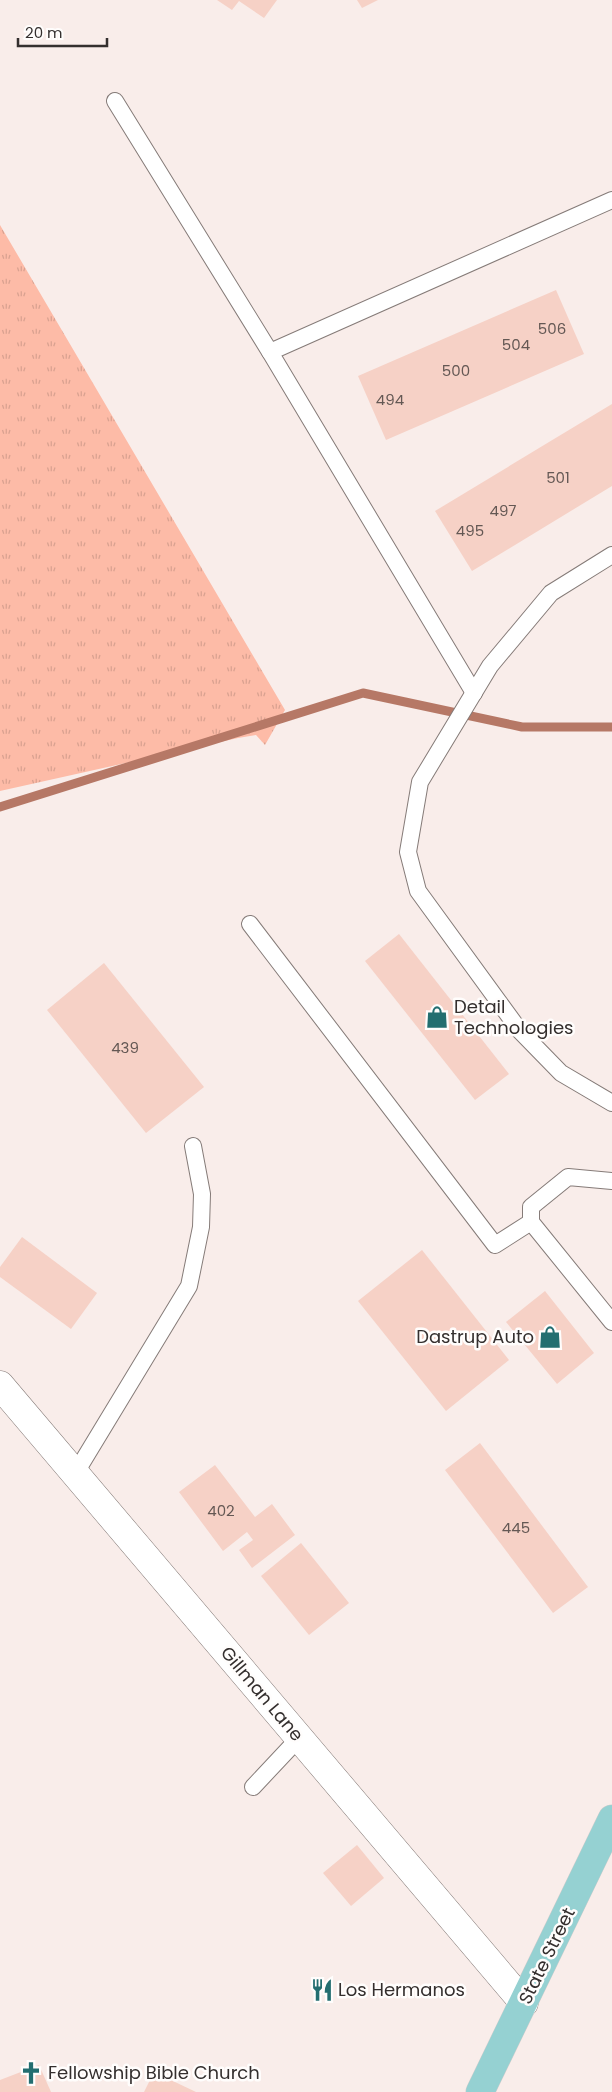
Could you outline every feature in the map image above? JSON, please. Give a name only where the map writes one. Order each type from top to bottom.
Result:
[{"type":"main road","name":"State Street","points":[[480,2092],[612,1819]]},
{"type":"street","name":"Gillman Lane","points":[[0,1385],[524,2004]]},
{"type":"lane","points":[[114,101],[270,352],[474,693]]},
{"type":"lane","points":[[270,352],[612,200]]},
{"type":"lane","points":[[612,555],[551,593],[490,666],[420,782],[408,852],[418,891],[520,1031],[561,1073],[612,1103]]},
{"type":"lane","points":[[250,924],[495,1245],[531,1222]]},
{"type":"lane","points":[[75,1474],[189,1286],[201,1227],[202,1194],[193,1146]]},
{"type":"lane","points":[[612,1181],[568,1177],[532,1207],[531,1222],[612,1322]]},
{"type":"lane","points":[[253,1787],[299,1738]]},
{"type":"green space","points":[[0,225],[285,710],[265,745],[256,735],[238,738],[0,791]]},
{"type":"building","points":[[217,0],[277,0],[264,18],[239,1],[232,10]]},
{"type":"building","points":[[357,0],[378,0],[362,8]]},
{"type":"building","points":[[556,290],[584,354],[386,440],[358,376]]},
{"type":"building","points":[[612,404],[612,486],[472,571],[435,511]]},
{"type":"building","name":"Detail Technologies","points":[[399,934],[509,1074],[475,1100],[365,961]]},
{"type":"building","points":[[104,963],[204,1087],[146,1133],[47,1010]]},
{"type":"building","points":[[22,1237],[97,1293],[71,1329],[0,1277],[0,1267]]},
{"type":"building","points":[[422,1250],[509,1360],[446,1411],[358,1301]]},
{"type":"building","name":"Dastrup Auto","points":[[545,1291],[594,1353],[557,1384],[506,1322]]},
{"type":"building","points":[[480,1443],[588,1587],[553,1613],[445,1470]]},
{"type":"building","points":[[215,1465],[255,1517],[272,1504],[295,1535],[252,1568],[239,1550],[253,1540],[247,1532],[223,1551],[179,1492]]},
{"type":"building","points":[[301,1543],[349,1603],[309,1635],[261,1576]]},
{"type":"building","points":[[357,1845],[384,1878],[351,1906],[323,1873]]},
{"type":"building","name":"Fellowship Bible Church","points":[[39,2065],[51,2092],[0,2092],[0,2080]]},
{"type":"building","points":[[154,2072],[196,2092],[144,2092]]},
{"type":"waterway","points":[[0,807],[363,693],[522,727],[612,727]]},
{"type":"place","name":"Detail Technologies","points":[[437,1017]]},
{"type":"place","name":"Dastrup Auto","points":[[550,1337]]},
{"type":"place","name":"Los Hermanos","points":[[322,1990]]},
{"type":"place","name":"Fellowship Bible Church","points":[[31,2073]]}]
